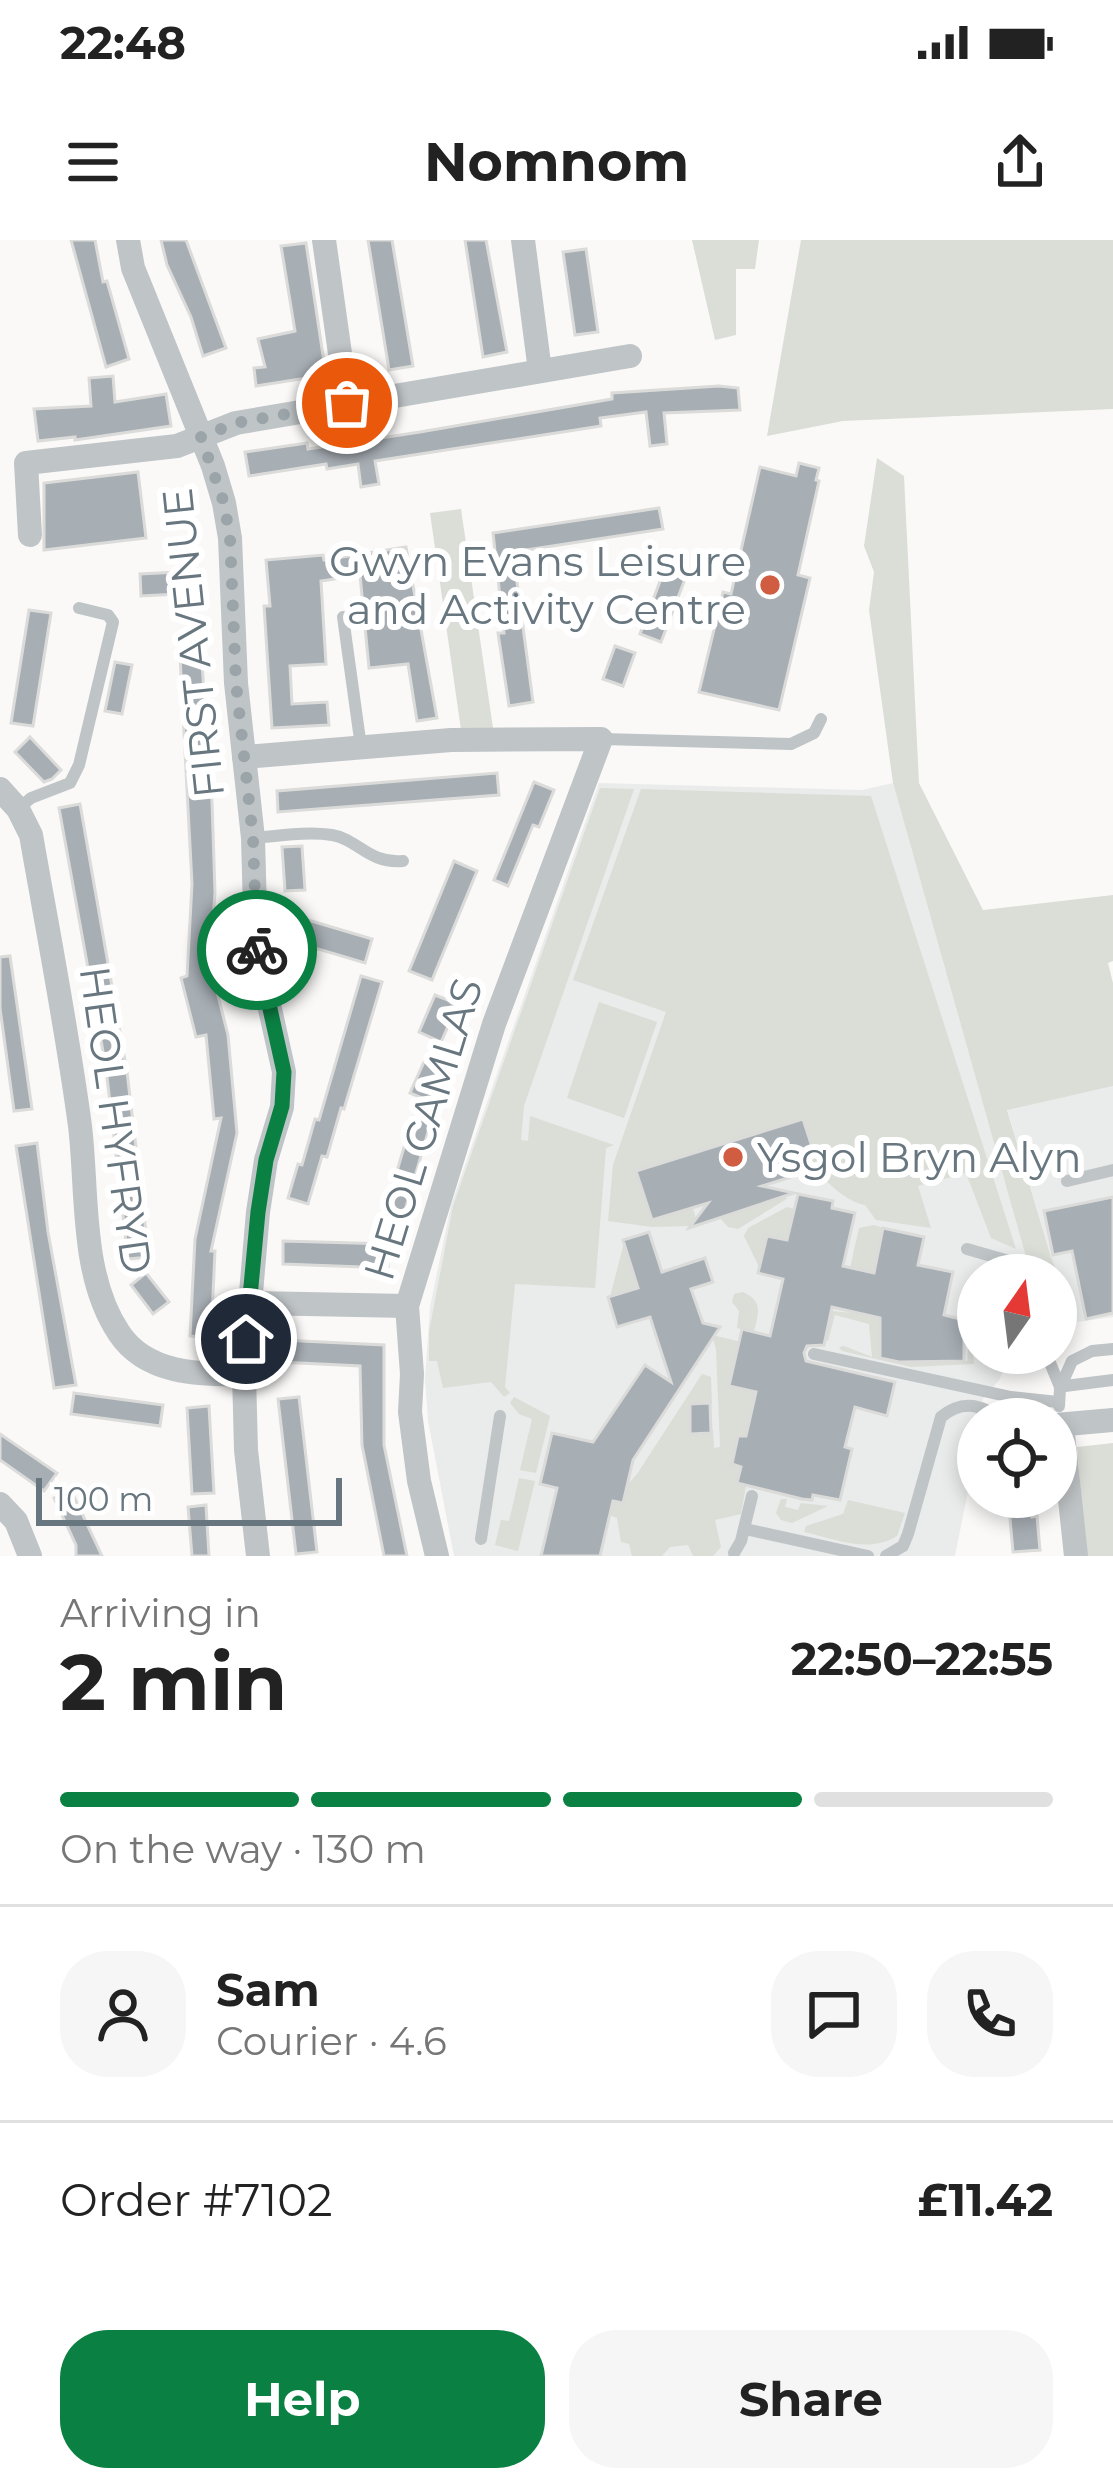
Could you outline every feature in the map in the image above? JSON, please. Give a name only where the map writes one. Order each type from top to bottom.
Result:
[{"type":"street","name":"FIRST AVENUE","points":[[128,240],[133,268],[224,503],[253,838],[256,946],[284,1072],[282,1106],[266,1160],[258,1212],[244,1374],[246,1450],[258,1556]]},
{"type":"street","points":[[324,240],[347,403]]},
{"type":"street","points":[[523,240],[540,371]]},
{"type":"street","points":[[30,535],[26,463],[177,446],[236,423],[630,356]]},
{"type":"street","points":[[244,757],[452,740],[601,739]]},
{"type":"street","name":"HEOL CAMLAS","points":[[437,1556],[419,1481],[410,1412],[407,1306],[494,1024],[601,739]]},
{"type":"street","name":"HEOL HYFRYD","points":[[0,789],[18,809],[31,836],[80,1126],[94,1273],[105,1308],[120,1335],[141,1357],[190,1373],[244,1374]]},
{"type":"street","points":[[248,1303],[407,1306]]},
{"type":"street","points":[[1077,1413],[1113,1420]]},
{"type":"street","points":[[0,1504],[16,1522],[30,1556]]},
{"type":"street","points":[[1072,1518],[1076,1556]]},
{"type":"lane","points":[[18,809],[31,798],[70,783],[79,765],[113,622],[108,615],[79,608]]},
{"type":"lane","points":[[344,617],[361,747]]},
{"type":"lane","points":[[601,739],[791,744],[814,733],[821,719]]},
{"type":"lane","points":[[253,838],[336,835],[360,851],[389,862],[403,861]]},
{"type":"lane","points":[[1067,1181],[1113,1170]]},
{"type":"lane","points":[[967,1249],[984,1254]]},
{"type":"lane","points":[[1062,1398],[1072,1361],[1092,1351],[1113,1349]]},
{"type":"lane","points":[[814,1354],[1015,1398]]},
{"type":"lane","points":[[1066,1398],[1074,1383],[1113,1380]]},
{"type":"lane","points":[[886,1556],[903,1546],[941,1417],[957,1407]]},
{"type":"lane","points":[[481,1539],[500,1417]]},
{"type":"lane","points":[[734,1553],[752,1496]]},
{"type":"lane","points":[[745,1528],[868,1556]]},
{"type":"shaded area","points":[[692,240],[759,240],[755,269],[736,269],[736,335],[715,340]]},
{"type":"shaded area","points":[[801,240],[1113,240],[1113,409],[843,421],[767,436]]},
{"type":"shaded area","points":[[877,458],[904,476],[919,783],[983,910],[1113,895],[1113,961],[1108,963],[1113,983],[1113,1086],[1007,1110],[1050,1254],[1025,1254],[893,783],[869,610],[874,572],[864,546]]},
{"type":"shaded area","points":[[461,509],[493,728],[461,730],[430,513]]},
{"type":"shaded area","name":"Ysgol Bryn Alyn","points":[[599,783],[862,790],[893,783],[1025,1254],[957,1254],[957,1374],[1002,1374],[984,1398],[957,1398],[957,1518],[963,1518],[955,1556],[454,1556],[428,1421],[425,1379],[430,1307],[451,1205]]},
{"type":"shaded area","points":[[600,788],[634,789],[524,1106],[521,1140],[528,1141],[530,1116],[614,1145],[606,1148],[595,1288],[515,1284],[505,1387],[510,1393],[504,1397],[491,1382],[443,1388],[437,1361],[429,1361],[429,1332],[453,1206]]},
{"type":"shaded area","points":[[641,789],[871,796],[1016,1249],[991,1238],[966,1173],[918,1186],[931,1228],[876,1220],[865,1205],[809,1168],[805,1156],[814,1153],[803,1119],[637,1171],[665,1216],[693,1208],[696,1219],[690,1226],[608,1221],[613,1165],[666,1012],[573,980]]},
{"type":"shaded area","points":[[599,1002],[657,1022],[624,1118],[567,1098]]},
{"type":"shaded area","points":[[1113,1086],[1113,1317],[1077,1322],[1077,1254],[1050,1254],[1007,1109]]},
{"type":"shaded area","points":[[788,1198],[738,1229],[720,1218]]},
{"type":"shaded area","points":[[787,1207],[794,1209],[787,1240],[767,1236],[760,1269],[744,1236],[748,1228]]},
{"type":"shaded area","points":[[859,1228],[883,1228],[873,1273],[850,1268]]},
{"type":"shaded area","points":[[624,1243],[638,1288],[610,1297]]},
{"type":"shaded area","points":[[743,1292],[757,1304],[754,1332],[737,1328],[739,1311],[732,1302],[734,1294]]},
{"type":"shaded area","points":[[880,1302],[881,1359],[957,1361],[957,1365],[911,1367],[842,1351],[839,1347],[844,1346],[872,1357],[869,1324],[835,1315],[825,1340],[832,1311],[863,1314]]},
{"type":"shaded area","points":[[712,1335],[767,1348],[746,1436],[738,1435],[732,1464],[741,1467],[737,1483],[746,1486],[741,1514],[715,1520],[721,1547],[713,1556],[693,1556],[688,1545],[670,1547],[662,1556],[632,1556],[629,1544],[621,1542],[617,1518],[610,1515],[613,1501],[637,1474],[702,1374],[711,1377],[712,1403],[690,1404],[690,1433],[713,1429],[714,1448],[720,1447]]},
{"type":"shaded area","points":[[514,1397],[550,1416],[536,1473],[520,1470],[532,1419],[519,1414],[510,1403]]},
{"type":"shaded area","points":[[1113,1443],[1113,1556],[1086,1556],[1077,1447]]},
{"type":"shaded area","points":[[519,1478],[535,1481],[518,1551],[495,1545],[501,1520],[509,1521]]},
{"type":"shaded area","points":[[781,1499],[787,1499],[785,1507],[798,1510],[801,1503],[828,1506],[792,1523],[776,1513]]},
{"type":"shaded area","points":[[848,1500],[905,1513],[897,1536],[863,1544],[804,1532],[806,1526],[843,1514]]},
{"type":"building","points":[[71,240],[95,240],[103,282],[107,281],[129,359],[106,367]]},
{"type":"building","points":[[161,240],[186,240],[226,348],[203,356]]},
{"type":"building","points":[[368,240],[392,240],[413,366],[389,370]]},
{"type":"building","points":[[465,240],[486,240],[507,352],[483,357]]},
{"type":"building","points":[[306,243],[326,375],[256,386],[254,368],[265,367],[258,339],[295,331],[281,246]]},
{"type":"building","points":[[586,249],[598,332],[575,335],[563,252]]},
{"type":"building","points":[[113,376],[115,402],[166,394],[171,426],[38,441],[34,409],[91,406],[89,378]]},
{"type":"building","points":[[738,388],[740,410],[664,413],[667,444],[650,446],[646,412],[600,418],[601,426],[375,461],[379,484],[361,487],[358,464],[249,476],[245,452],[307,443],[308,449],[420,432],[612,399],[612,393]]},
{"type":"building","name":"Gwyn Evans Leisure and Activity Centre","points":[[799,463],[819,468],[819,481],[798,575],[810,578],[779,710],[699,692],[723,592],[731,594],[760,467],[796,476]]},
{"type":"building","points":[[138,472],[146,538],[44,550],[44,483]]},
{"type":"building","points":[[659,508],[663,529],[513,552],[533,702],[509,706],[498,633],[504,633],[493,533]]},
{"type":"building","points":[[406,547],[437,718],[417,721],[408,664],[369,668],[360,575],[321,581],[326,664],[290,666],[292,704],[327,702],[329,725],[272,728],[264,606],[270,606],[266,560],[323,555],[324,560]]},
{"type":"building","points":[[667,563],[688,571],[661,642],[640,634]]},
{"type":"building","points":[[197,571],[198,593],[141,596],[140,574]]},
{"type":"building","points":[[29,610],[51,613],[33,726],[11,723]]},
{"type":"building","points":[[200,636],[215,892],[210,964],[228,1035],[237,1133],[211,1251],[215,1251],[211,1338],[190,1336],[195,1239],[221,1118],[214,1119],[206,1035],[196,1037],[181,978],[187,976],[192,884],[179,637]]},
{"type":"building","points":[[615,646],[635,653],[623,686],[603,679]]},
{"type":"building","points":[[115,662],[132,665],[122,714],[105,711]]},
{"type":"building","points":[[30,737],[61,770],[52,779],[44,782],[15,752]]},
{"type":"building","points":[[497,773],[499,795],[278,812],[277,791]]},
{"type":"building","points":[[534,782],[554,790],[539,827],[533,825],[508,886],[494,880]]},
{"type":"building","points":[[80,804],[127,1072],[149,1257],[128,1259],[106,1068],[59,808]]},
{"type":"building","points":[[302,846],[305,890],[285,891],[282,847]]},
{"type":"building","points":[[454,861],[477,871],[432,980],[409,971]]},
{"type":"building","points":[[298,917],[372,939],[365,963],[291,941]]},
{"type":"building","points":[[10,956],[32,1109],[14,1111],[0,1008],[0,957]]},
{"type":"building","points":[[361,976],[382,982],[344,1109],[327,1157],[322,1156],[308,1204],[288,1198],[315,1119],[319,1120]]},
{"type":"building","points":[[435,995],[458,1004],[441,1042],[419,1032]]},
{"type":"building","points":[[428,1053],[449,1062],[431,1102],[410,1093]]},
{"type":"building","points":[[413,1117],[431,1122],[401,1224],[383,1218]]},
{"type":"building","points":[[803,1119],[814,1153],[804,1156],[810,1171],[762,1186],[794,1193],[689,1228],[708,1203],[652,1220],[636,1171]]},
{"type":"building","points":[[37,1143],[76,1385],[54,1388],[16,1146]]},
{"type":"building","points":[[798,1194],[833,1201],[832,1208],[855,1213],[843,1266],[874,1273],[883,1228],[924,1237],[918,1265],[953,1272],[944,1315],[957,1318],[957,1361],[880,1358],[880,1318],[832,1307],[824,1345],[807,1346],[806,1361],[895,1382],[887,1416],[855,1407],[845,1447],[852,1449],[840,1500],[813,1495],[812,1500],[802,1499],[737,1483],[741,1467],[732,1464],[738,1436],[746,1436],[756,1392],[729,1386],[742,1329],[770,1336],[783,1279],[758,1273],[767,1236],[787,1240]]},
{"type":"building","points":[[1113,1197],[1113,1313],[1086,1319],[1077,1254],[1053,1254],[1044,1211]]},
{"type":"building","points":[[649,1232],[662,1272],[705,1258],[713,1282],[691,1289],[703,1323],[720,1327],[633,1460],[623,1503],[613,1501],[600,1556],[541,1556],[557,1488],[540,1484],[552,1433],[593,1442],[645,1365],[671,1382],[650,1317],[617,1327],[608,1297],[638,1288],[623,1240]]},
{"type":"building","points":[[283,1241],[389,1244],[388,1268],[283,1264]]},
{"type":"building","points":[[146,1273],[169,1302],[153,1314],[131,1285]]},
{"type":"building","points":[[281,1340],[384,1345],[384,1445],[407,1556],[384,1556],[362,1445],[360,1366],[280,1362]]},
{"type":"building","points":[[74,1393],[163,1405],[160,1426],[71,1414]]},
{"type":"building","points":[[299,1397],[317,1552],[296,1554],[278,1399]]},
{"type":"building","points":[[710,1403],[711,1433],[690,1434],[690,1404]]},
{"type":"building","points":[[209,1406],[214,1493],[192,1494],[187,1408]]},
{"type":"building","points":[[0,1434],[57,1473],[44,1491],[0,1460]]},
{"type":"building","points":[[71,1490],[102,1556],[76,1556],[76,1545],[54,1498]]},
{"type":"building","points":[[206,1505],[209,1556],[192,1556],[188,1507]]},
{"type":"building","points":[[1010,1518],[1037,1518],[1040,1550],[1013,1552]]},
{"type":"way so far","points":[[257,950],[230,538],[224,503],[201,437],[236,423],[347,403]]},
{"type":"place","name":"Gwyn Evans Leisure and Activity Centre","points":[[770,585]]},
{"type":"place","name":"Ysgol Bryn Alyn","points":[[733,1157]]},
{"type":"route","points":[[246,1339],[258,1212],[266,1160],[282,1106],[284,1072],[257,950]]}]
